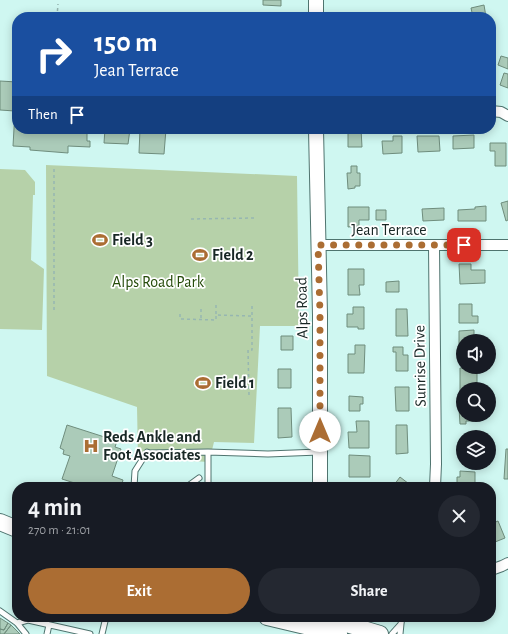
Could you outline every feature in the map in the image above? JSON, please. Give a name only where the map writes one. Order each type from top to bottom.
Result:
[{"type":"main road","points":[[316,0],[316,12]]},
{"type":"main road","name":"Alps Road","points":[[316,134],[320,314],[320,482]]},
{"type":"main road","points":[[0,522],[12,527]]},
{"type":"main road","points":[[0,532],[12,536]]},
{"type":"main road","points":[[323,622],[339,634]]},
{"type":"main road","points":[[326,622],[380,634]]},
{"type":"street","points":[[496,112],[501,112],[508,116]]},
{"type":"street","name":"Jean Terrace","points":[[318,245],[508,245]]},
{"type":"street","name":"Sunrise Drive","points":[[434,245],[435,482]]},
{"type":"street","points":[[496,568],[508,563]]},
{"type":"lane","points":[[134,482],[135,471],[147,452],[268,454],[320,452]]},
{"type":"lane","points":[[208,452],[208,482]]},
{"type":"lane","points":[[194,482],[199,478]]},
{"type":"lane","points":[[0,611],[12,619]]},
{"type":"lane","points":[[21,622],[17,623],[26,634]]},
{"type":"lane","points":[[36,622],[90,634]]},
{"type":"lane","points":[[102,634],[105,622]]},
{"type":"lane","points":[[392,634],[401,624]]},
{"type":"lane","points":[[400,634],[401,624]]},
{"type":"lane","points":[[47,634],[49,625]]},
{"type":"path","points":[[57,12],[58,4]]},
{"type":"path","points":[[54,169],[54,312]]},
{"type":"path","points":[[191,219],[254,218]]},
{"type":"path","points":[[249,395],[248,350],[252,350],[252,303]]},
{"type":"path","points":[[180,314],[180,319],[216,320],[216,305]]},
{"type":"path","points":[[201,309],[201,319]]},
{"type":"path","points":[[216,315],[252,316]]},
{"type":"green space","name":"Alps Road Park","points":[[46,165],[297,176],[299,326],[260,326],[254,443],[214,442],[209,462],[138,458],[137,407],[47,376]]},
{"type":"green space","points":[[0,169],[25,170],[35,182],[35,195],[33,195],[31,260],[44,269],[42,330],[0,329]]},
{"type":"building","points":[[263,0],[281,0],[281,6],[263,5]]},
{"type":"building","points":[[484,5],[485,12],[472,12],[471,8]]},
{"type":"building","points":[[501,56],[508,58],[508,69],[498,65]]},
{"type":"building","points":[[504,73],[508,74],[508,88],[500,85]]},
{"type":"building","points":[[0,81],[12,82],[12,111],[0,110]]},
{"type":"building","points":[[14,134],[87,134],[87,141],[90,141],[90,147],[68,146],[68,153],[30,150],[30,147],[13,146]]},
{"type":"building","points":[[105,134],[129,134],[128,144],[104,143]]},
{"type":"building","points":[[140,134],[166,134],[164,154],[139,153]]},
{"type":"building","points":[[348,134],[361,134],[362,147],[348,147]]},
{"type":"building","points":[[474,135],[474,148],[453,149],[453,136]]},
{"type":"building","points":[[393,136],[402,136],[402,153],[383,154],[382,141],[393,141]]},
{"type":"building","points":[[417,136],[439,136],[440,151],[418,152]]},
{"type":"building","points":[[490,143],[506,143],[506,166],[495,166],[495,151],[490,151]]},
{"type":"building","points":[[351,166],[357,166],[357,173],[360,173],[360,186],[355,186],[355,188],[348,189],[347,173],[351,173]]},
{"type":"building","points":[[508,201],[508,220],[506,221],[501,203]]},
{"type":"building","points":[[486,206],[486,221],[458,221],[458,210],[475,209],[475,207]]},
{"type":"building","points":[[348,207],[369,207],[369,220],[359,220],[359,226],[348,227]]},
{"type":"building","points":[[444,208],[444,220],[423,221],[422,209]]},
{"type":"building","points":[[376,210],[386,210],[386,220],[376,220]]},
{"type":"building","points":[[459,264],[471,264],[471,270],[485,270],[485,283],[460,284]]},
{"type":"building","points":[[348,269],[364,269],[364,285],[359,285],[360,295],[348,295]]},
{"type":"building","points":[[399,281],[399,292],[386,292],[386,282]]},
{"type":"building","points":[[459,304],[472,304],[472,316],[478,316],[478,323],[459,323]]},
{"type":"building","points":[[353,307],[364,307],[364,329],[358,329],[358,327],[347,327],[347,314],[353,314]]},
{"type":"building","points":[[396,309],[407,309],[408,336],[396,336]]},
{"type":"building","points":[[474,330],[474,334],[459,334],[459,331]]},
{"type":"building","points":[[281,336],[293,336],[293,350],[281,350]]},
{"type":"building","points":[[355,345],[365,345],[364,373],[348,373],[348,354],[355,354]]},
{"type":"building","points":[[393,347],[403,347],[403,355],[408,355],[408,371],[396,371],[396,352],[393,352]]},
{"type":"building","points":[[278,369],[291,369],[291,388],[278,388]]},
{"type":"building","points":[[460,374],[477,374],[477,382],[460,382]]},
{"type":"building","points":[[395,387],[409,387],[409,411],[396,411]]},
{"type":"building","points":[[349,396],[363,397],[363,404],[360,404],[360,411],[349,411]]},
{"type":"building","points":[[278,408],[291,408],[292,437],[278,438]]},
{"type":"building","points":[[356,421],[369,421],[369,448],[349,448],[348,432],[357,432]]},
{"type":"building","points":[[460,422],[466,422],[466,424],[460,424]]},
{"type":"building","points":[[67,425],[117,441],[115,447],[121,449],[112,476],[123,480],[122,482],[71,482],[62,479],[70,456],[63,454],[64,450],[60,448]]},
{"type":"building","points":[[396,425],[407,425],[408,453],[396,454]]},
{"type":"building","points":[[506,449],[508,449],[508,479],[504,479]]},
{"type":"building","points":[[349,455],[370,456],[370,477],[349,477]]},
{"type":"building","points":[[460,471],[475,472],[475,482],[457,482],[457,477],[460,477]]},
{"type":"building","points":[[400,477],[406,482],[396,482]]},
{"type":"building","points":[[498,521],[505,538],[496,542],[496,522]]},
{"type":"building","points":[[0,618],[8,623],[4,630],[0,629]]},
{"type":"building","points":[[8,623],[11,625],[4,634],[0,634],[0,629],[4,630]]},
{"type":"building","points":[[11,625],[20,634],[4,634]]},
{"type":"place","name":"Field 3","points":[[100,240]]},
{"type":"place","name":"Field 2","points":[[200,255]]},
{"type":"place","name":"Field 1","points":[[203,383]]},
{"type":"place","name":"Reds Ankle and Foot Associates","points":[[91,446]]},
{"type":"route","points":[[320,431],[320,314],[318,245],[464,245]]}]
